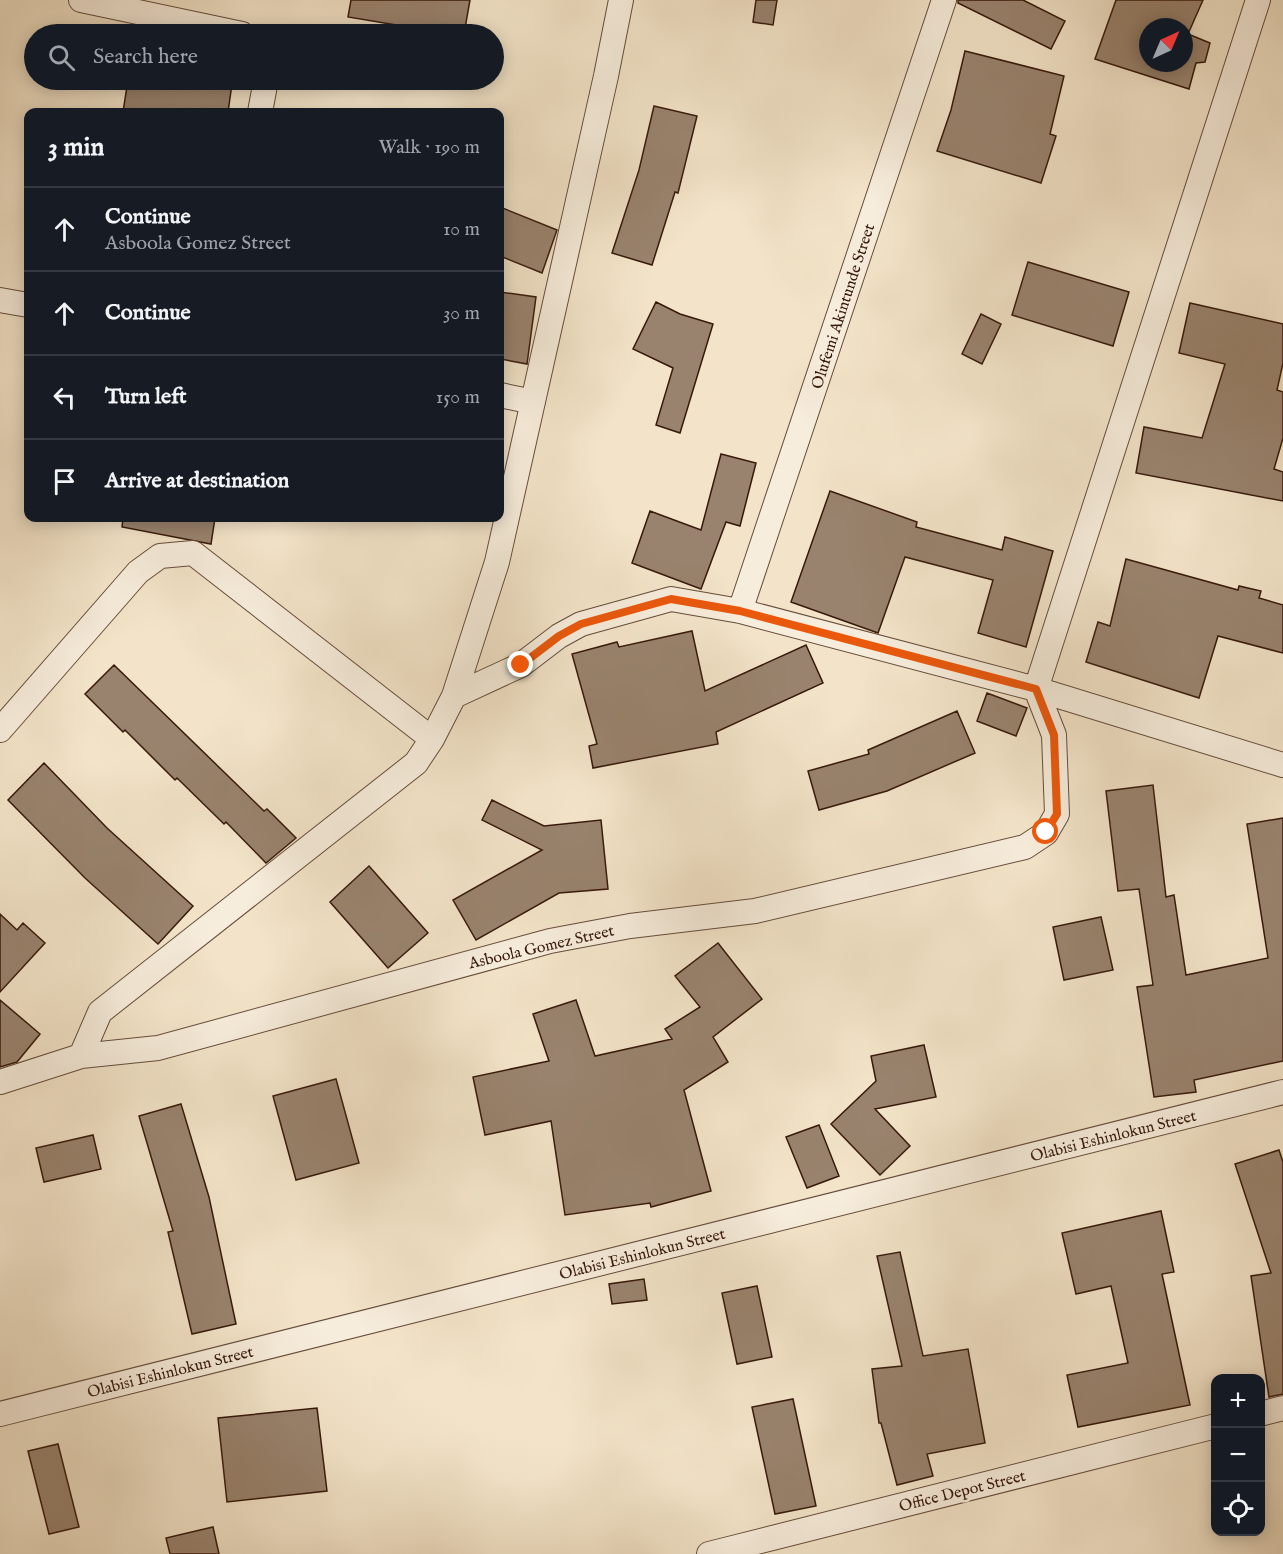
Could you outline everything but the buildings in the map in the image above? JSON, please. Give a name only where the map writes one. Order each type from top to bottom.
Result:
[{"type":"street","points":[[81,0],[195,24]]},
{"type":"street","points":[[81,1056],[100,1012],[416,763],[432,739],[454,696],[497,562],[621,0]]},
{"type":"street","name":"Olufemi Akintunde Street","points":[[740,611],[944,0]]},
{"type":"street","points":[[1036,689],[1258,0]]},
{"type":"street","points":[[261,108],[264,90]]},
{"type":"street","points":[[0,300],[24,304]]},
{"type":"street","points":[[504,396],[533,402]]},
{"type":"street","points":[[0,730],[138,572],[160,556],[193,553],[432,739]]},
{"type":"street","points":[[454,696],[521,665],[559,636],[581,624],[671,599],[740,611],[1036,689],[1283,765]]},
{"type":"street","name":"Asboola Gomez Street","points":[[0,1082],[81,1056],[158,1047],[549,941],[630,926],[755,911],[1025,847],[1046,832],[1057,814],[1054,735],[1036,689]]},
{"type":"street","name":"Olabisi Eshinlokun Street","points":[[0,1414],[1283,1092]]},
{"type":"street","points":[[1265,1413],[1283,1408]]},
{"type":"street","name":"Office Depot Street","points":[[709,1554],[1211,1427]]},
{"type":"route","points":[[521,665],[559,636],[581,624],[671,599],[740,611],[1036,689],[1054,735],[1057,814],[1046,832]]}]
